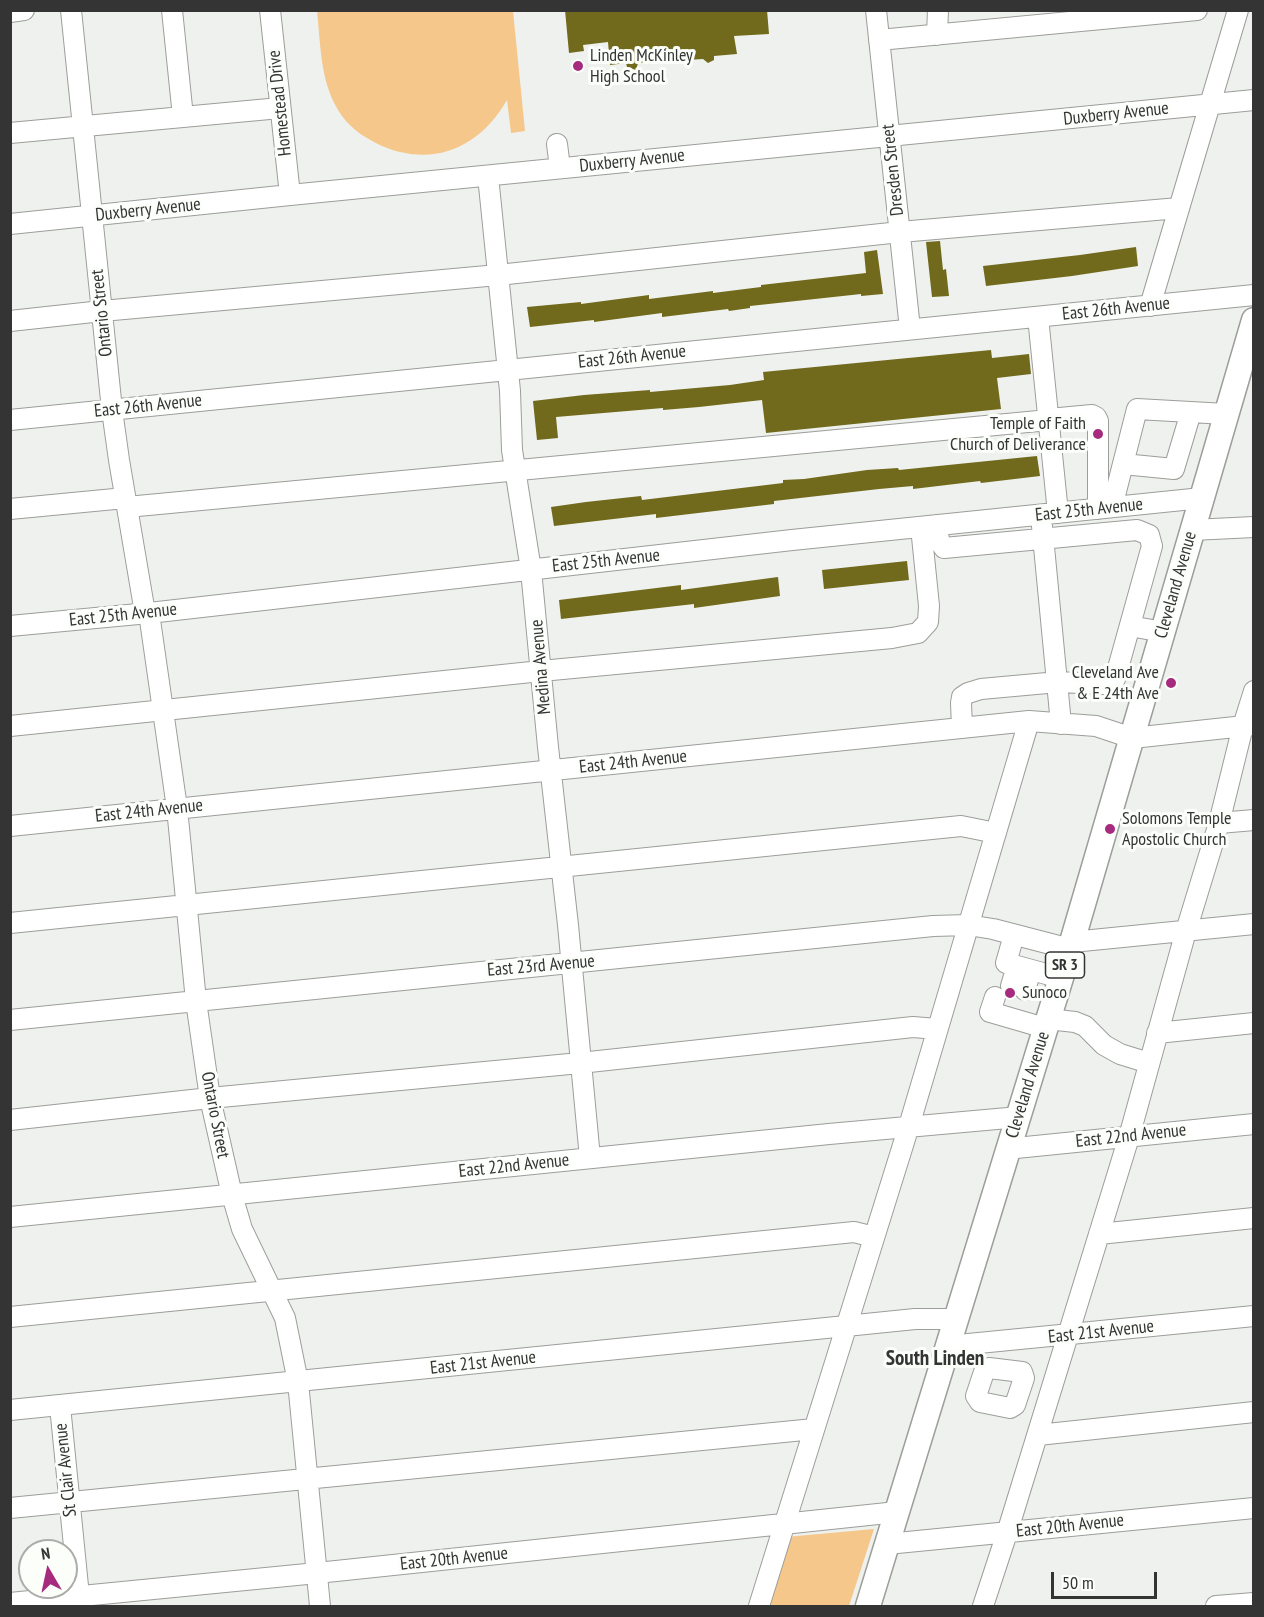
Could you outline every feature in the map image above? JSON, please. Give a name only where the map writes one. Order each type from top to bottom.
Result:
[{"type":"main road","name":"Cleveland Avenue","points":[[868,1606],[1071,945],[1254,320]]},
{"type":"street","points":[[10,12],[24,10]]},
{"type":"street","name":"Ontario Street","points":[[71,10],[111,410],[163,710],[177,808],[196,1001],[210,1098],[242,1229],[285,1318],[298,1382],[320,1606]]},
{"type":"street","points":[[172,10],[183,117]]},
{"type":"street","name":"Homestead Drive","points":[[270,10],[290,195]]},
{"type":"street","name":"Dresden Street","points":[[876,10],[910,329]]},
{"type":"street","points":[[937,35],[938,10]]},
{"type":"street","points":[[879,40],[1197,10]]},
{"type":"street","points":[[1150,306],[1238,10]]},
{"type":"street","name":"Duxberry Avenue","points":[[10,224],[1254,100]]},
{"type":"street","points":[[10,133],[280,108]]},
{"type":"street","points":[[557,144],[560,168]]},
{"type":"street","name":"Medina Avenue","points":[[488,176],[508,370],[512,450],[531,570],[590,1158]]},
{"type":"street","points":[[10,321],[498,275],[900,232],[1179,208]]},
{"type":"street","name":"East 26th Avenue","points":[[10,420],[1254,295]]},
{"type":"street","points":[[1038,317],[1049,419],[1049,514],[1043,539],[1061,724]]},
{"type":"street","points":[[1105,508],[1123,464],[1137,409],[1226,414]]},
{"type":"street","points":[[1123,464],[1174,469],[1191,412]]},
{"type":"street","points":[[10,509],[516,471],[1092,415],[1098,421],[1105,508]]},
{"type":"street","name":"East 25th Avenue","points":[[10,626],[1202,498]]},
{"type":"street","points":[[929,526],[945,548],[1137,530],[1149,535],[1152,546],[1115,679],[1112,682],[1104,684],[1058,682],[981,689],[968,693],[962,697],[961,703],[963,728]]},
{"type":"street","points":[[10,726],[541,671],[892,638],[918,633],[928,622],[929,526]]},
{"type":"street","points":[[1192,530],[1254,527]]},
{"type":"street","points":[[1130,626],[1163,632]]},
{"type":"street","points":[[983,1606],[1129,1137],[1186,931],[1248,725],[1254,691]]},
{"type":"street","points":[[759,1606],[909,1126],[1029,721]]},
{"type":"street","name":"East 24th Avenue","points":[[10,826],[1029,721],[1096,726],[1132,738],[1248,725]]},
{"type":"street","points":[[1219,823],[1254,820]]},
{"type":"street","points":[[10,923],[961,826],[996,833]]},
{"type":"street","name":"East 23rd Avenue","points":[[10,1020],[933,926],[968,925],[1071,945],[1254,924]]},
{"type":"street","points":[[1014,935],[1018,966],[1010,999],[1047,1023],[1076,1022],[1085,1026],[1104,1045],[1120,1054],[1149,1063]]},
{"type":"street","points":[[1018,966],[1061,978]]},
{"type":"street","points":[[1157,1033],[1254,1023]]},
{"type":"street","points":[[10,1120],[913,1027],[937,1029]]},
{"type":"street","name":"East 22nd Avenue","points":[[10,1217],[909,1126],[1018,1117]]},
{"type":"street","name":"East 22nd Avenue","points":[[1009,1147],[1254,1124]]},
{"type":"street","points":[[1099,1234],[1254,1218]]},
{"type":"street","points":[[10,1317],[854,1232],[874,1237]]},
{"type":"street","name":"East 21st Avenue","points":[[948,1346],[1254,1316]]},
{"type":"street","name":"East 21st Avenue","points":[[10,1410],[915,1319],[957,1319]]},
{"type":"street","points":[[1004,1341],[1004,1370]]},
{"type":"street","name":"St Clair Avenue","points":[[60,1406],[79,1601]]},
{"type":"street","points":[[1038,1435],[1254,1412]]},
{"type":"street","points":[[10,1508],[814,1429]]},
{"type":"street","name":"East 20th Avenue","points":[[887,1544],[1254,1508]]},
{"type":"street","name":"East 20th Avenue","points":[[10,1603],[79,1601],[317,1573],[897,1512]]},
{"type":"street","points":[[1216,1606],[1254,1603]]},
{"type":"shaded area","points":[[317,11],[513,11],[525,131],[511,133],[507,100],[496,116],[469,141],[437,154],[420,155],[401,152],[371,140],[346,121],[329,92],[321,52]]},
{"type":"shaded area","points":[[874,1529],[849,1606],[764,1606],[786,1537]]},
{"type":"building","points":[[565,10],[767,10],[769,34],[734,36],[737,54],[714,56],[714,60],[708,63],[703,59],[638,63],[636,70],[627,67],[626,63],[610,65],[608,42],[583,45],[584,51],[569,53]]},
{"type":"building","points":[[940,241],[949,296],[932,297],[926,242]]},
{"type":"building","points":[[1136,247],[1138,266],[986,286],[983,266]]},
{"type":"building","points":[[877,250],[883,294],[861,296],[861,294],[750,306],[750,308],[729,311],[728,309],[662,317],[662,313],[530,327],[527,307],[581,302],[581,304],[649,295],[649,299],[713,291],[713,293],[866,273],[864,252]]},
{"type":"building","points":[[991,350],[992,358],[1029,354],[1031,374],[997,378],[1001,409],[766,433],[762,400],[663,410],[663,408],[556,417],[558,438],[537,440],[533,401],[584,395],[730,385],[764,380],[763,372]]},
{"type":"building","points":[[1037,456],[1040,476],[913,489],[913,486],[879,489],[656,518],[656,514],[554,526],[551,507],[641,496],[642,500],[867,470],[898,468],[899,470]]},
{"type":"building","points":[[907,561],[909,580],[824,589],[822,570]]},
{"type":"building","points":[[778,577],[780,596],[694,608],[694,604],[561,619],[559,600],[681,585],[681,590]]},
{"type":"place","name":"Linden McKinley High School","points":[[578,66]]},
{"type":"place","name":"Temple of Faith Church of Deliverance","points":[[1098,434]]},
{"type":"place","name":"Cleveland Ave & E 24th Ave","points":[[1171,683]]},
{"type":"place","name":"Solomons Temple Apostolic Church","points":[[1110,829]]},
{"type":"place","name":"Sunoco","points":[[1010,993]]},
{"type":"district","name":"South Linden","points":[[935,1359]]}]
